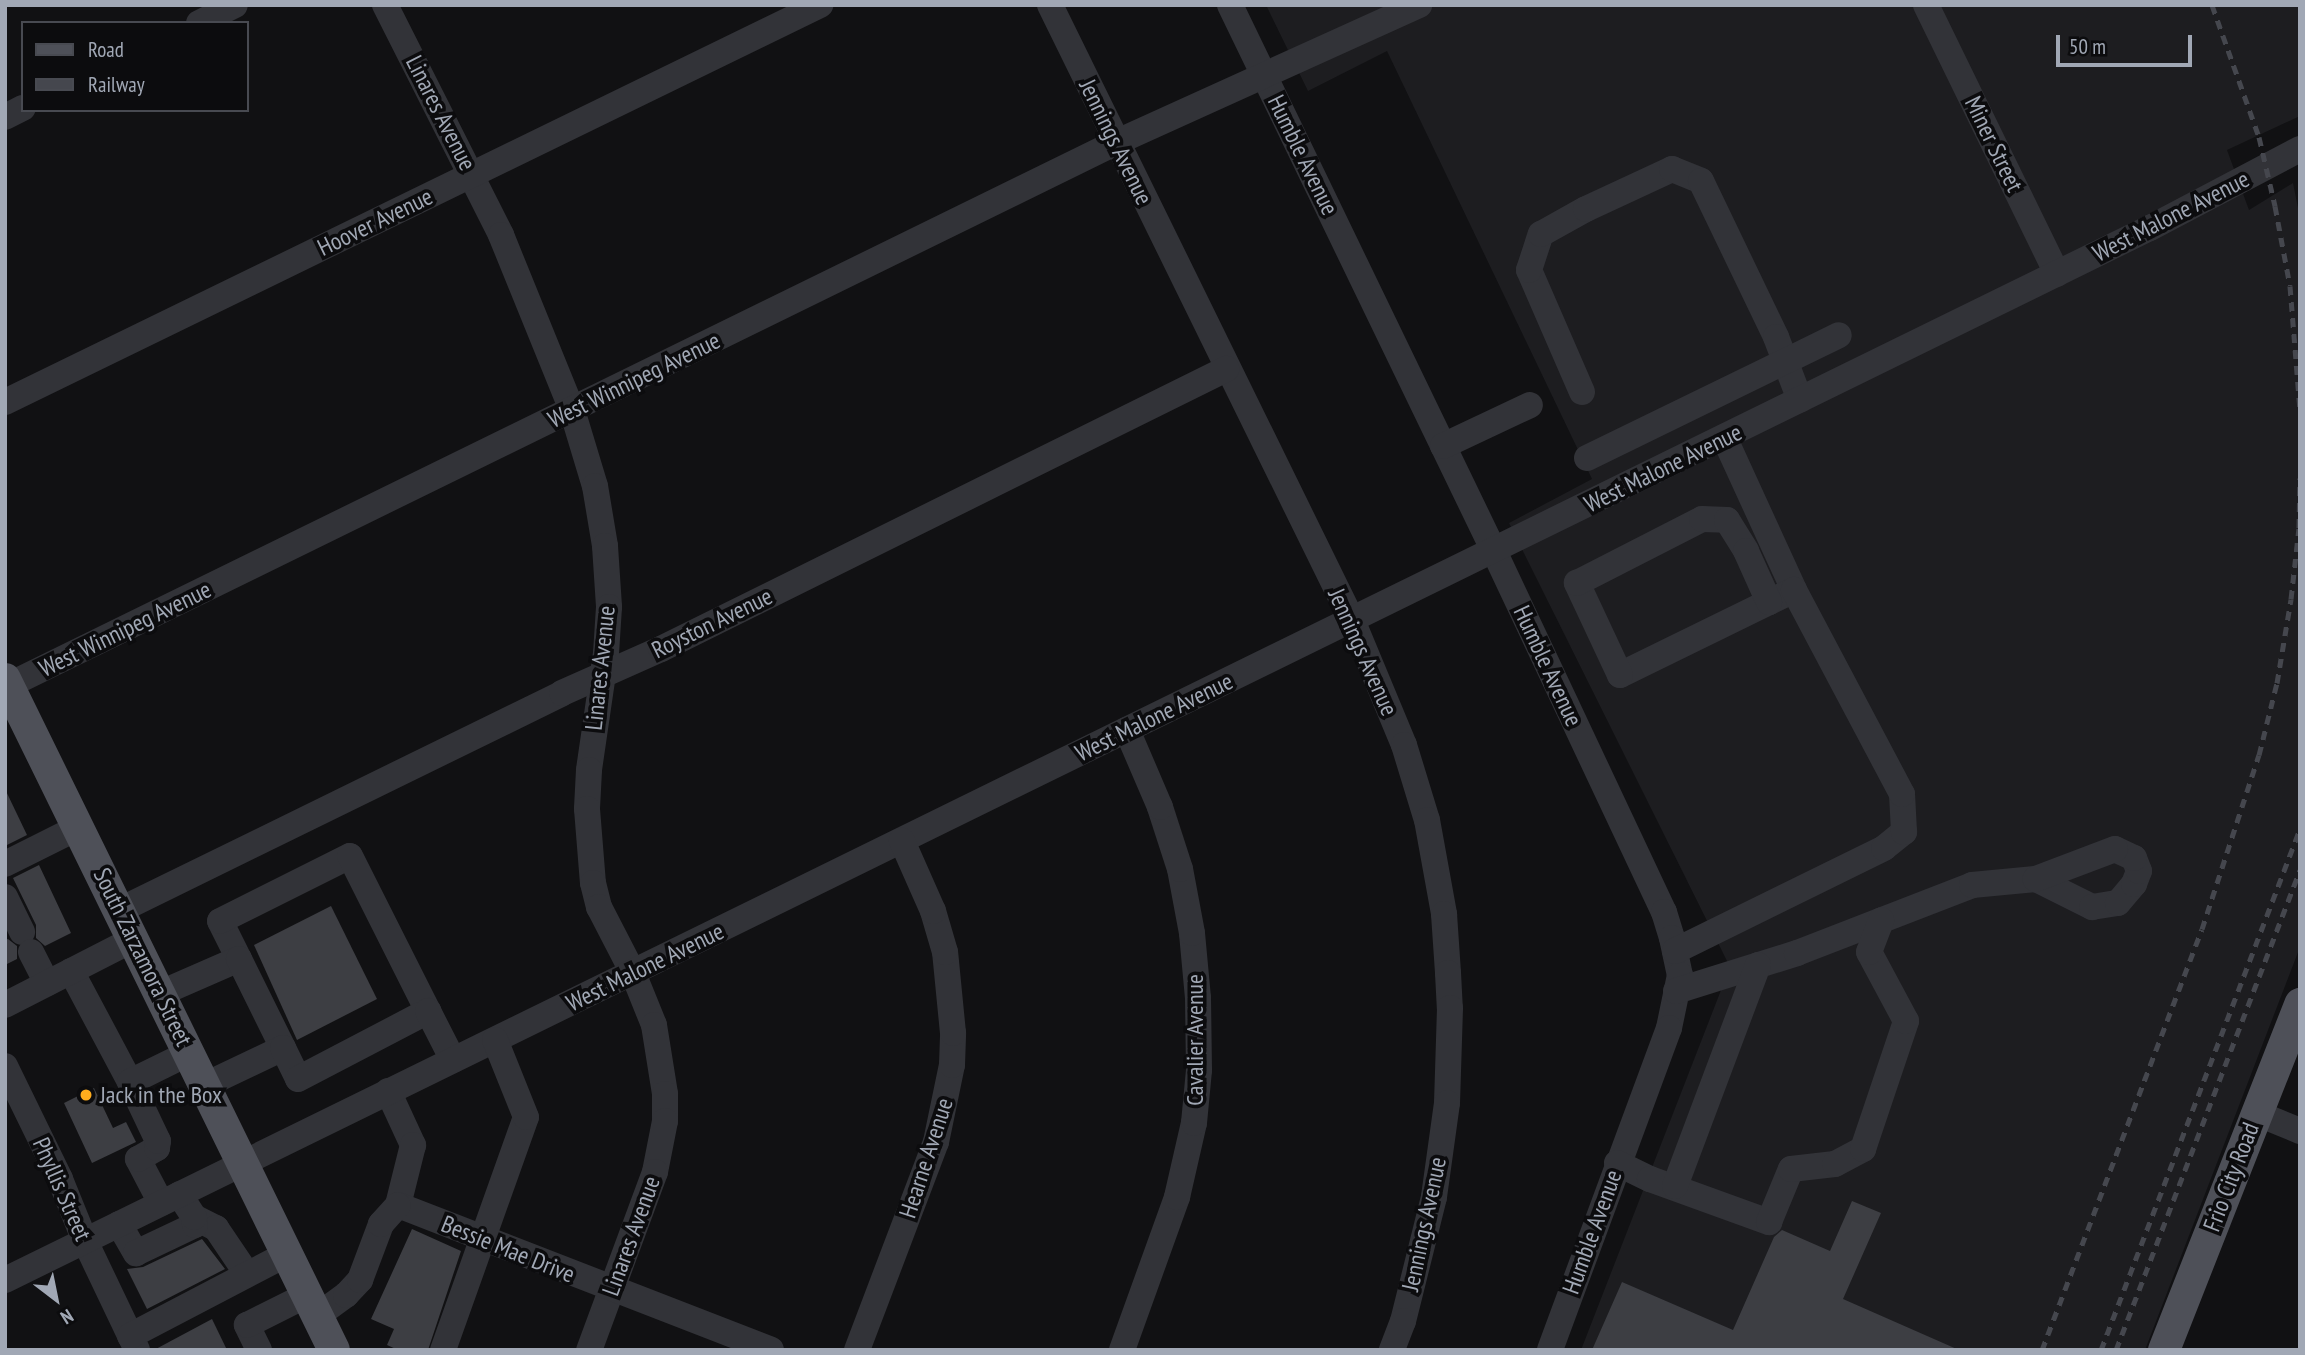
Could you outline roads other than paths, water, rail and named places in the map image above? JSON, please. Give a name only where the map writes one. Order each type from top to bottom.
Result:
[{"type":"main road","name":"South Zarzamora Street","points":[[6,684],[135,939],[334,1350]]},
{"type":"main road","name":"Frio City Road","points":[[2164,1350],[2256,1114],[2290,1060],[2300,1004]]},
{"type":"street","points":[[203,21],[235,5]]},
{"type":"street","name":"Linares Avenue","points":[[385,5],[501,234],[572,410],[595,486],[605,546],[609,607],[603,676],[589,770],[587,809],[592,872],[599,907],[633,973],[659,1042],[666,1094],[665,1121],[655,1172],[589,1350]]},
{"type":"street","name":"Hoover Avenue","points":[[5,402],[820,5]]},
{"type":"street","name":"Jennings Avenue","points":[[1050,5],[1226,369],[1352,620],[1404,745],[1427,820],[1444,914],[1450,1008],[1447,1103],[1434,1197],[1403,1321],[1392,1350]]},
{"type":"street","name":"Humble Avenue","points":[[1230,5],[1494,551],[1664,912],[1675,951],[1680,975],[1669,1028],[1550,1350]]},
{"type":"street","name":"West Winnipeg Avenue","points":[[6,684],[1117,142],[1419,5]]},
{"type":"street","name":"Miner Street","points":[[1928,10],[2057,274]]},
{"type":"street","points":[[5,117],[21,109]]},
{"type":"street","name":"West Malone Avenue","points":[[5,1280],[2057,274],[2300,149]]},
{"type":"street","points":[[1582,392],[1529,270],[1541,233],[1672,169],[1701,181],[1785,361],[1800,400]]},
{"type":"street","points":[[1587,458],[1839,335]]},
{"type":"street","name":"Royston Avenue","points":[[120,910],[1226,369]]},
{"type":"street","points":[[1443,446],[1530,405]]},
{"type":"street","points":[[1675,951],[1884,848],[1904,832],[1902,794],[1794,590],[1724,437]]},
{"type":"street","points":[[1769,602],[1746,551],[1727,520],[1702,519],[1577,583],[1620,675],[1794,590]]},
{"type":"street","name":"Cavalier Avenue","points":[[1122,1350],[1177,1197],[1194,1124],[1199,1070],[1198,998],[1192,933],[1180,869],[1160,807],[1127,730]]},
{"type":"street","points":[[5,864],[79,827]]},
{"type":"street","name":"Hearne Avenue","points":[[857,1350],[936,1142],[952,1065],[953,1033],[945,952],[933,911],[902,841]]},
{"type":"street","points":[[428,1012],[298,1079],[220,921],[351,856],[453,1060]]},
{"type":"street","points":[[1676,991],[1758,965],[1972,885],[2036,879]]},
{"type":"street","points":[[5,897],[47,983]]},
{"type":"street","points":[[1618,1163],[1769,1222],[1791,1169],[1835,1164],[1863,1149],[1906,1021],[1869,952],[1881,920]]},
{"type":"street","points":[[5,1004],[135,939]]},
{"type":"street","points":[[161,993],[239,959]]},
{"type":"street","points":[[1675,1186],[1758,965]]},
{"type":"street","points":[[71,971],[131,1082],[158,1141],[158,1148],[138,1159],[170,1198],[194,1217],[216,1227],[247,1274]]},
{"type":"street","points":[[443,1350],[526,1117],[495,1040]]},
{"type":"street","points":[[205,1085],[282,1048]]},
{"type":"street","points":[[131,1082],[189,1053]]},
{"type":"street","name":"Phyllis Street","points":[[5,1066],[60,1179],[85,1241],[133,1343]]},
{"type":"street","points":[[259,1350],[247,1325],[312,1305],[360,1280],[381,1224],[398,1205],[413,1145],[388,1091]]},
{"type":"street","points":[[2256,1114],[2300,1130]]},
{"type":"street","name":"Bessie Mae Drive","points":[[398,1205],[771,1350]]},
{"type":"street","points":[[119,1224],[136,1253],[195,1225],[194,1217]]},
{"type":"street","points":[[133,1343],[247,1274],[287,1254]]},
{"type":"railway","points":[[2212,5],[2259,137],[2275,206],[2290,286],[2300,410]]},
{"type":"railway","points":[[2042,1350],[2202,929],[2259,755],[2277,683],[2291,599],[2299,528],[2300,478]]},
{"type":"railway","points":[[2101,1350],[2300,829]]},
{"type":"railway","points":[[2116,1350],[2300,870]]},
{"type":"place","name":"Jack in the Box","points":[[86,1095]]}]
